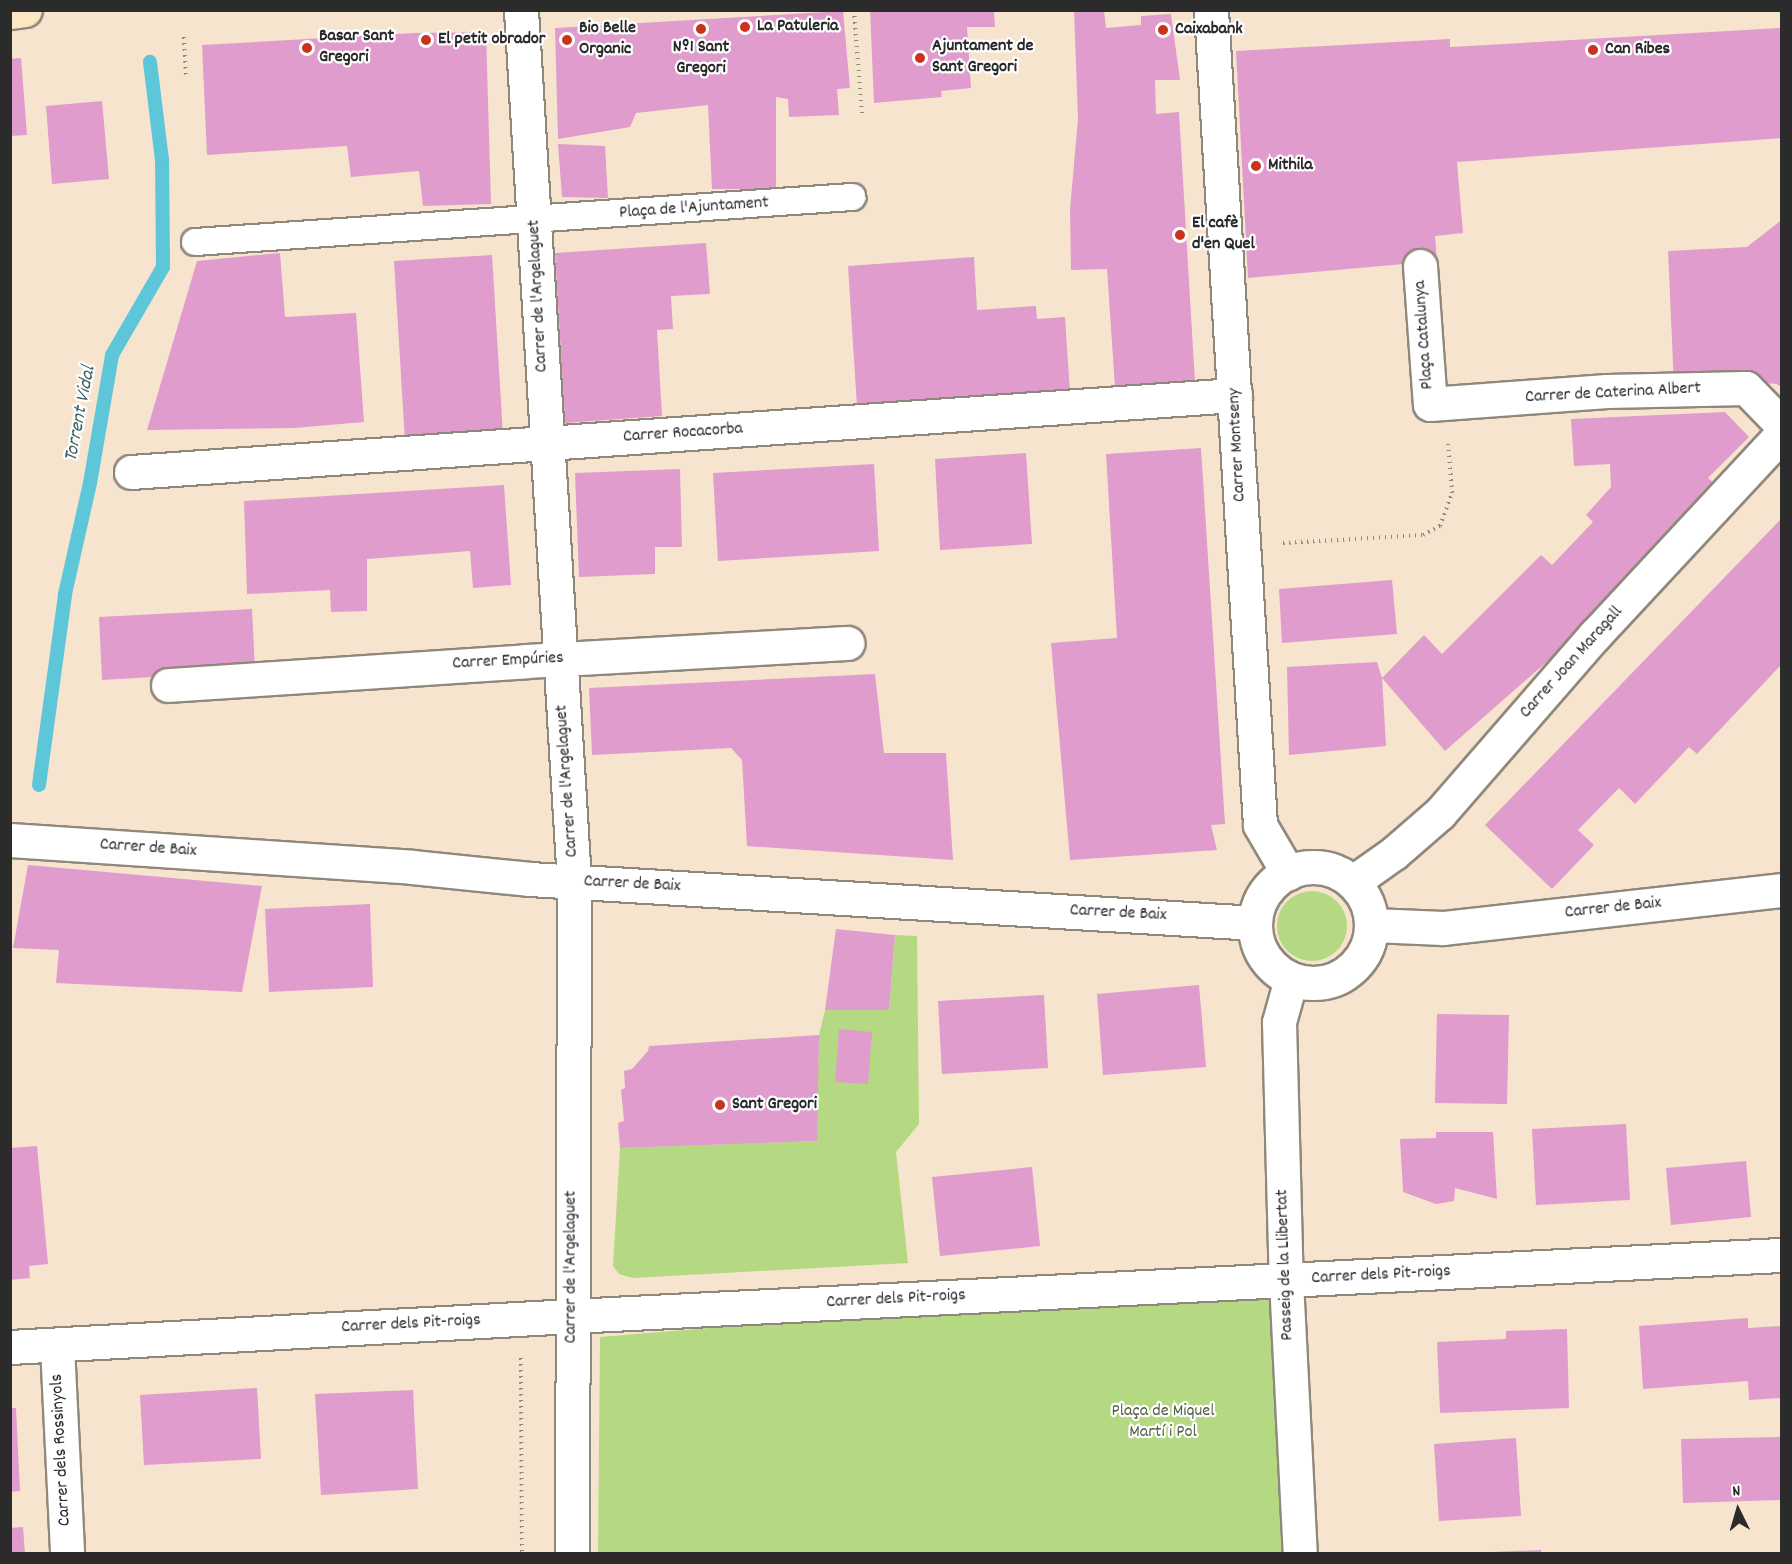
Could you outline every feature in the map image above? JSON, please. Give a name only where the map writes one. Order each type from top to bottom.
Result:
[{"type":"main road","points":[[10,12],[25,10]]},
{"type":"street","name":"Carrer de l'Argelaguet","points":[[521,10],[574,882],[572,1554]]},
{"type":"street","name":"Carrer Montseny","points":[[1211,10],[1260,825],[1288,873]]},
{"type":"street","name":"Plaça Catalunya","points":[[1420,266],[1437,404]]},
{"type":"street","name":"Carrer de Caterina Albert","points":[[1437,404],[1607,391],[1746,388],[1782,425]]},
{"type":"street","name":"Carrer Rocacorba","points":[[131,472],[1235,395]]},
{"type":"street","name":"Carrer Joan Maragall","points":[[1353,882],[1394,853],[1440,813],[1595,635],[1782,434]]},
{"type":"street","name":"Carrer Empúries","points":[[168,685],[847,643]]},
{"type":"street","name":"Carrer de Baix","points":[[10,840],[412,867],[574,882],[1255,923]]},
{"type":"street","points":[[1304,868],[1322,868],[1339,873],[1353,882],[1367,902],[1372,925],[1365,953],[1346,973],[1319,983],[1304,983],[1275,970],[1264,956],[1256,940],[1255,923],[1258,905],[1267,889],[1288,873],[1304,868]]},
{"type":"street","name":"Carrer de Baix","points":[[1372,925],[1443,928],[1782,890]]},
{"type":"street","name":"Passeig de la Llibertat","points":[[1291,979],[1279,1022],[1286,1281],[1300,1554]]},
{"type":"street","name":"Carrer dels Pit-roigs","points":[[10,1347],[572,1316],[1782,1255]]},
{"type":"street","name":"Carrer dels Rossinyols","points":[[57,1346],[67,1554]]},
{"type":"lane","name":"Plaça de l'Ajuntament","points":[[195,242],[852,197]]},
{"type":"path","points":[[854,10],[862,115]]},
{"type":"path","points":[[184,37],[186,76]]},
{"type":"path","points":[[1243,546],[1423,535],[1440,526],[1452,493],[1437,404]]},
{"type":"path","points":[[520,1319],[522,1554]]},
{"type":"green space","points":[[1312,891],[1325,894],[1337,901],[1344,913],[1347,926],[1344,939],[1337,951],[1325,958],[1312,961],[1299,958],[1287,951],[1280,939],[1277,926],[1280,913],[1287,901],[1299,894]]},
{"type":"green space","points":[[895,935],[917,936],[919,1124],[896,1152],[908,1263],[633,1278],[619,1274],[613,1266],[620,1148],[816,1141],[819,1035],[825,1010],[889,1010]]},
{"type":"green space","name":"Plaça de Miquel Martí i Pol","points":[[1286,1281],[1300,1553],[598,1554],[600,1337]]},
{"type":"building","name":"Ajuntament de Sant Gregori","points":[[870,10],[994,10],[995,27],[967,27],[971,88],[941,91],[942,97],[874,103]]},
{"type":"building","points":[[1074,10],[1104,10],[1106,28],[1141,25],[1141,16],[1171,14],[1180,80],[1155,80],[1156,114],[1179,112],[1195,383],[1115,387],[1107,269],[1071,270],[1070,209],[1078,119]]},
{"type":"building","points":[[843,11],[850,88],[837,89],[839,115],[789,117],[788,99],[776,97],[776,189],[712,189],[708,105],[636,113],[630,127],[558,139],[555,28]]},
{"type":"building","points":[[1782,28],[1782,138],[1457,162],[1463,233],[1435,236],[1437,261],[1248,278],[1236,51],[1450,39],[1450,47]]},
{"type":"building","points":[[486,32],[491,204],[423,206],[419,171],[351,177],[347,146],[207,155],[202,45],[415,33]]},
{"type":"building","points":[[21,58],[27,135],[10,136],[10,59]]},
{"type":"building","points":[[102,101],[109,179],[52,184],[46,106]]},
{"type":"building","points":[[558,144],[605,146],[608,198],[562,197]]},
{"type":"building","points":[[1782,222],[1782,388],[1777,384],[1753,382],[1674,385],[1668,251],[1747,247]]},
{"type":"building","points":[[706,243],[710,294],[671,296],[673,329],[657,330],[662,416],[565,423],[555,253]]},
{"type":"building","points":[[280,253],[285,317],[356,313],[364,422],[294,428],[147,430],[197,261]]},
{"type":"building","points":[[492,255],[503,435],[405,441],[394,261]]},
{"type":"building","points":[[974,257],[977,310],[1036,306],[1037,319],[1065,317],[1070,393],[857,407],[848,266]]},
{"type":"building","points":[[1725,412],[1749,437],[1708,478],[1715,484],[1559,651],[1445,751],[1382,678],[1424,635],[1442,654],[1541,555],[1552,565],[1593,522],[1586,515],[1611,487],[1610,464],[1574,466],[1571,419]]},
{"type":"building","points":[[1201,448],[1225,824],[1211,825],[1217,850],[1070,860],[1051,643],[1117,638],[1106,454]]},
{"type":"building","points":[[1026,453],[1032,544],[940,550],[935,459]]},
{"type":"building","points":[[874,464],[879,551],[718,561],[713,473]]},
{"type":"building","points":[[680,469],[682,547],[655,547],[655,574],[579,577],[575,473]]},
{"type":"building","points":[[504,485],[511,585],[473,588],[470,551],[367,559],[367,611],[331,612],[330,590],[247,594],[244,501]]},
{"type":"building","points":[[1782,518],[1782,664],[1697,754],[1689,747],[1635,804],[1619,788],[1578,830],[1594,845],[1552,889],[1485,825]]},
{"type":"building","points":[[1392,580],[1397,634],[1282,643],[1279,589]]},
{"type":"building","points":[[252,609],[255,671],[102,680],[99,617]]},
{"type":"building","points":[[1377,662],[1382,678],[1386,746],[1289,755],[1287,667]]},
{"type":"building","points":[[875,674],[884,753],[946,753],[953,860],[747,846],[742,760],[731,748],[592,755],[589,688]]},
{"type":"building","points":[[28,865],[262,886],[242,992],[56,983],[59,950],[13,948]]},
{"type":"building","points":[[370,904],[373,987],[269,992],[265,909]]},
{"type":"building","points":[[836,929],[895,935],[889,1010],[825,1010]]},
{"type":"building","points":[[1199,985],[1206,1067],[1103,1075],[1097,994]]},
{"type":"building","points":[[1044,995],[1048,1068],[942,1074],[938,1001]]},
{"type":"building","points":[[1437,1014],[1509,1015],[1507,1104],[1435,1103]]},
{"type":"building","points":[[839,1029],[872,1032],[868,1084],[835,1082]]},
{"type":"building","name":"Sant Gregori","points":[[819,1035],[817,1141],[620,1148],[618,1123],[624,1121],[621,1090],[625,1088],[624,1071],[632,1069],[648,1051],[649,1046]]},
{"type":"building","points":[[1626,1124],[1630,1200],[1536,1205],[1532,1129]]},
{"type":"building","points":[[1436,1132],[1493,1132],[1497,1199],[1455,1188],[1454,1201],[1436,1204],[1403,1192],[1400,1139],[1436,1138]]},
{"type":"building","points":[[37,1146],[48,1264],[29,1266],[30,1278],[10,1280],[10,1148]]},
{"type":"building","points":[[1746,1161],[1751,1217],[1671,1225],[1666,1168]]},
{"type":"building","points":[[1032,1167],[1040,1246],[940,1256],[932,1177]]},
{"type":"building","points":[[1748,1318],[1748,1328],[1781,1326],[1782,1398],[1749,1400],[1748,1381],[1643,1389],[1639,1326]]},
{"type":"building","points":[[1567,1329],[1569,1408],[1440,1413],[1437,1342],[1506,1339],[1506,1331]]},
{"type":"building","points":[[257,1388],[261,1459],[144,1465],[140,1395]]},
{"type":"building","points":[[413,1390],[418,1489],[321,1495],[315,1394]]},
{"type":"building","points":[[10,1408],[16,1408],[20,1491],[10,1492]]},
{"type":"building","points":[[1782,1437],[1782,1500],[1683,1503],[1681,1439]]},
{"type":"building","points":[[1516,1438],[1521,1516],[1439,1521],[1434,1444]]},
{"type":"building","points":[[23,1527],[25,1554],[10,1554],[10,1528]]},
{"type":"building","points":[[1541,1550],[1541,1554],[1492,1554],[1492,1552]]},
{"type":"waterway","name":"Torrent Vidal","points":[[39,785],[65,594],[90,483],[112,355],[163,267],[162,160],[150,62]]},
{"type":"place","name":"La Patuleria","points":[[745,27]]},
{"type":"place","name":"Nº1 Sant Gregori","points":[[701,29]]},
{"type":"place","name":"Caixabank","points":[[1163,30]]},
{"type":"place","name":"El petit obrador","points":[[426,40]]},
{"type":"place","name":"Bio Belle Organic","points":[[567,40]]},
{"type":"place","name":"Basar Sant Gregori","points":[[307,48]]},
{"type":"place","name":"Can Ribes","points":[[1593,50]]},
{"type":"place","name":"Ajuntament de Sant Gregori","points":[[920,58]]},
{"type":"place","name":"Mithila","points":[[1256,166]]},
{"type":"place","name":"El cafè d'en Quel","points":[[1180,235]]},
{"type":"place","name":"Sant Gregori","points":[[720,1105]]}]
